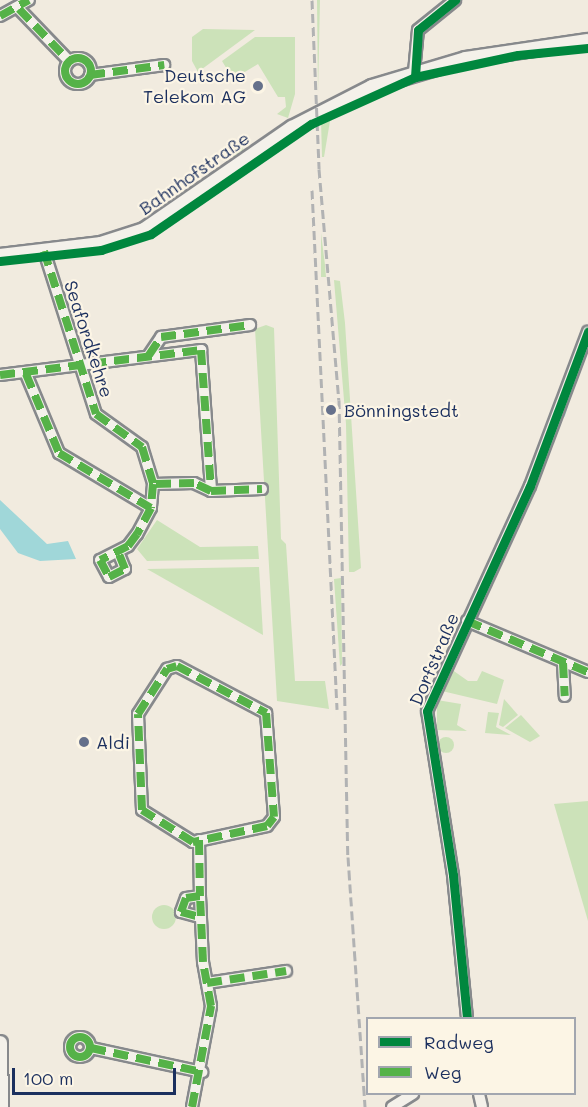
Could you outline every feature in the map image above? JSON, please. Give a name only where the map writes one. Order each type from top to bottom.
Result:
[{"type":"main road","name":"Bahnhofstraße","points":[[0,256],[101,244],[144,230],[329,106],[414,72],[516,49],[588,41]]},
{"type":"main road","points":[[0,1043],[1,1107]]},
{"type":"street","points":[[1,13],[20,9],[28,0]]},
{"type":"street","points":[[414,72],[418,30],[455,0]]},
{"type":"street","points":[[20,9],[69,61],[69,80],[82,83],[90,75],[164,65]]},
{"type":"street","points":[[69,61],[85,59],[90,75]]},
{"type":"street","name":"Seafordkehre","points":[[44,251],[96,414],[142,447],[153,484],[151,508],[128,546],[118,552]]},
{"type":"street","points":[[149,355],[162,337],[250,325]]},
{"type":"street","name":"Dorfstraße","points":[[467,1017],[453,875],[426,730],[427,711],[526,495],[588,332]]},
{"type":"street","points":[[0,375],[82,367],[203,348],[211,491]]},
{"type":"street","points":[[26,374],[59,453],[151,508]]},
{"type":"street","points":[[153,484],[194,483],[211,491],[262,489]]},
{"type":"street","points":[[467,621],[588,672]]},
{"type":"street","points":[[563,663],[566,696]]},
{"type":"street","points":[[177,666],[266,713],[274,817],[267,826],[199,840],[147,818],[142,810],[138,714],[167,669],[177,666]]},
{"type":"street","points":[[192,1107],[202,1072],[210,1026],[200,917],[199,840]]},
{"type":"street","points":[[200,896],[180,905],[188,917],[200,917]]},
{"type":"street","points":[[207,983],[286,971]]},
{"type":"street","points":[[90,1048],[202,1072]]},
{"type":"street","points":[[392,1107],[411,1095]]},
{"type":"green space","points":[[317,0],[320,0],[318,93]]},
{"type":"green space","points":[[203,29],[255,30],[198,72],[192,61],[192,37]]},
{"type":"green space","points":[[255,37],[295,37],[295,94],[288,118],[277,114],[286,107],[285,97],[278,97],[258,64],[233,79],[222,61]]},
{"type":"green space","points":[[331,115],[324,157],[322,157],[321,120]]},
{"type":"green space","points":[[236,143],[241,145],[243,150],[241,155],[236,157],[231,155],[229,150],[231,145]]},
{"type":"green space","points":[[321,233],[325,265],[326,277],[321,277]]},
{"type":"green space","points":[[334,280],[340,281],[345,323],[361,568],[354,572],[349,572],[346,424]]},
{"type":"green space","points":[[266,325],[274,328],[281,539],[286,544],[295,681],[325,681],[329,709],[277,701],[255,329]]},
{"type":"green space","points":[[157,520],[200,547],[258,546],[259,559],[147,561],[137,549]]},
{"type":"green space","points":[[259,567],[263,635],[147,569]]},
{"type":"green space","points":[[341,578],[342,664],[340,666],[334,579]]},
{"type":"green space","points":[[451,669],[468,681],[477,681],[482,671],[504,680],[497,704],[442,691]]},
{"type":"green space","points":[[504,699],[518,715],[503,727],[499,725]]},
{"type":"green space","points":[[437,700],[461,704],[457,725],[467,731],[437,730]]},
{"type":"green space","points":[[488,712],[499,713],[496,727],[511,735],[485,733]]},
{"type":"green space","points":[[521,715],[540,736],[530,742],[505,728]]},
{"type":"green space","points":[[443,737],[449,737],[454,745],[452,751],[443,753],[438,748],[438,742]]},
{"type":"green space","points":[[588,801],[588,921],[554,804]]},
{"type":"green space","points":[[164,905],[173,908],[176,917],[173,926],[164,929],[155,926],[152,917],[155,908]]},
{"type":"water","points":[[0,500],[47,544],[68,541],[76,559],[40,561],[18,553],[0,529]]},
{"type":"waterway","points":[[563,415],[566,405]]},
{"type":"railway","points":[[312,0],[319,169],[339,400],[348,857],[365,1107]]},
{"type":"railway","points":[[312,190],[337,709]]},
{"type":"marked path","points":[[0,16],[29,0]]},
{"type":"marked path","points":[[19,9],[69,61]]},
{"type":"marked path","points":[[78,58],[87,62],[91,71],[87,80],[78,84],[69,80],[65,71],[69,62],[78,58]]},
{"type":"marked path","points":[[90,75],[164,65]]},
{"type":"marked path","points":[[44,251],[96,414],[142,447],[153,484],[151,508],[137,534],[128,546],[100,560],[109,577],[125,569],[118,552]]},
{"type":"marked path","points":[[149,355],[161,337],[250,325]]},
{"type":"marked path","points":[[0,375],[201,350],[211,491],[194,483],[153,484]]},
{"type":"marked path","points":[[26,374],[59,453],[151,508]]},
{"type":"marked path","points":[[211,491],[262,489]]},
{"type":"marked path","points":[[467,621],[588,672]]},
{"type":"marked path","points":[[563,663],[565,696]]},
{"type":"marked path","points":[[177,666],[266,713],[274,817],[267,826],[193,842],[142,810],[138,714],[167,669],[177,666]]},
{"type":"marked path","points":[[199,840],[200,896]]},
{"type":"marked path","points":[[192,1107],[211,1006],[203,962],[200,896],[186,898],[181,912],[200,917]]},
{"type":"marked path","points":[[207,983],[286,971]]},
{"type":"marked path","points":[[80,1037],[87,1040],[90,1047],[87,1054],[80,1057],[73,1054],[70,1047],[73,1040],[80,1037]]},
{"type":"marked path","points":[[91,1048],[202,1072]]},
{"type":"cycle path","points":[[415,77],[418,30],[455,0]]},
{"type":"cycle path","points":[[0,261],[101,250],[151,234],[311,124],[415,77],[518,55],[588,48]]},
{"type":"cycle path","points":[[467,1017],[453,875],[427,711],[530,486],[588,332]]},
{"type":"place","name":"Deutsche Telekom AG","points":[[258,86]]},
{"type":"place","name":"Bönningstedt","points":[[331,410]]},
{"type":"place","name":"Aldi","points":[[84,742]]}]
